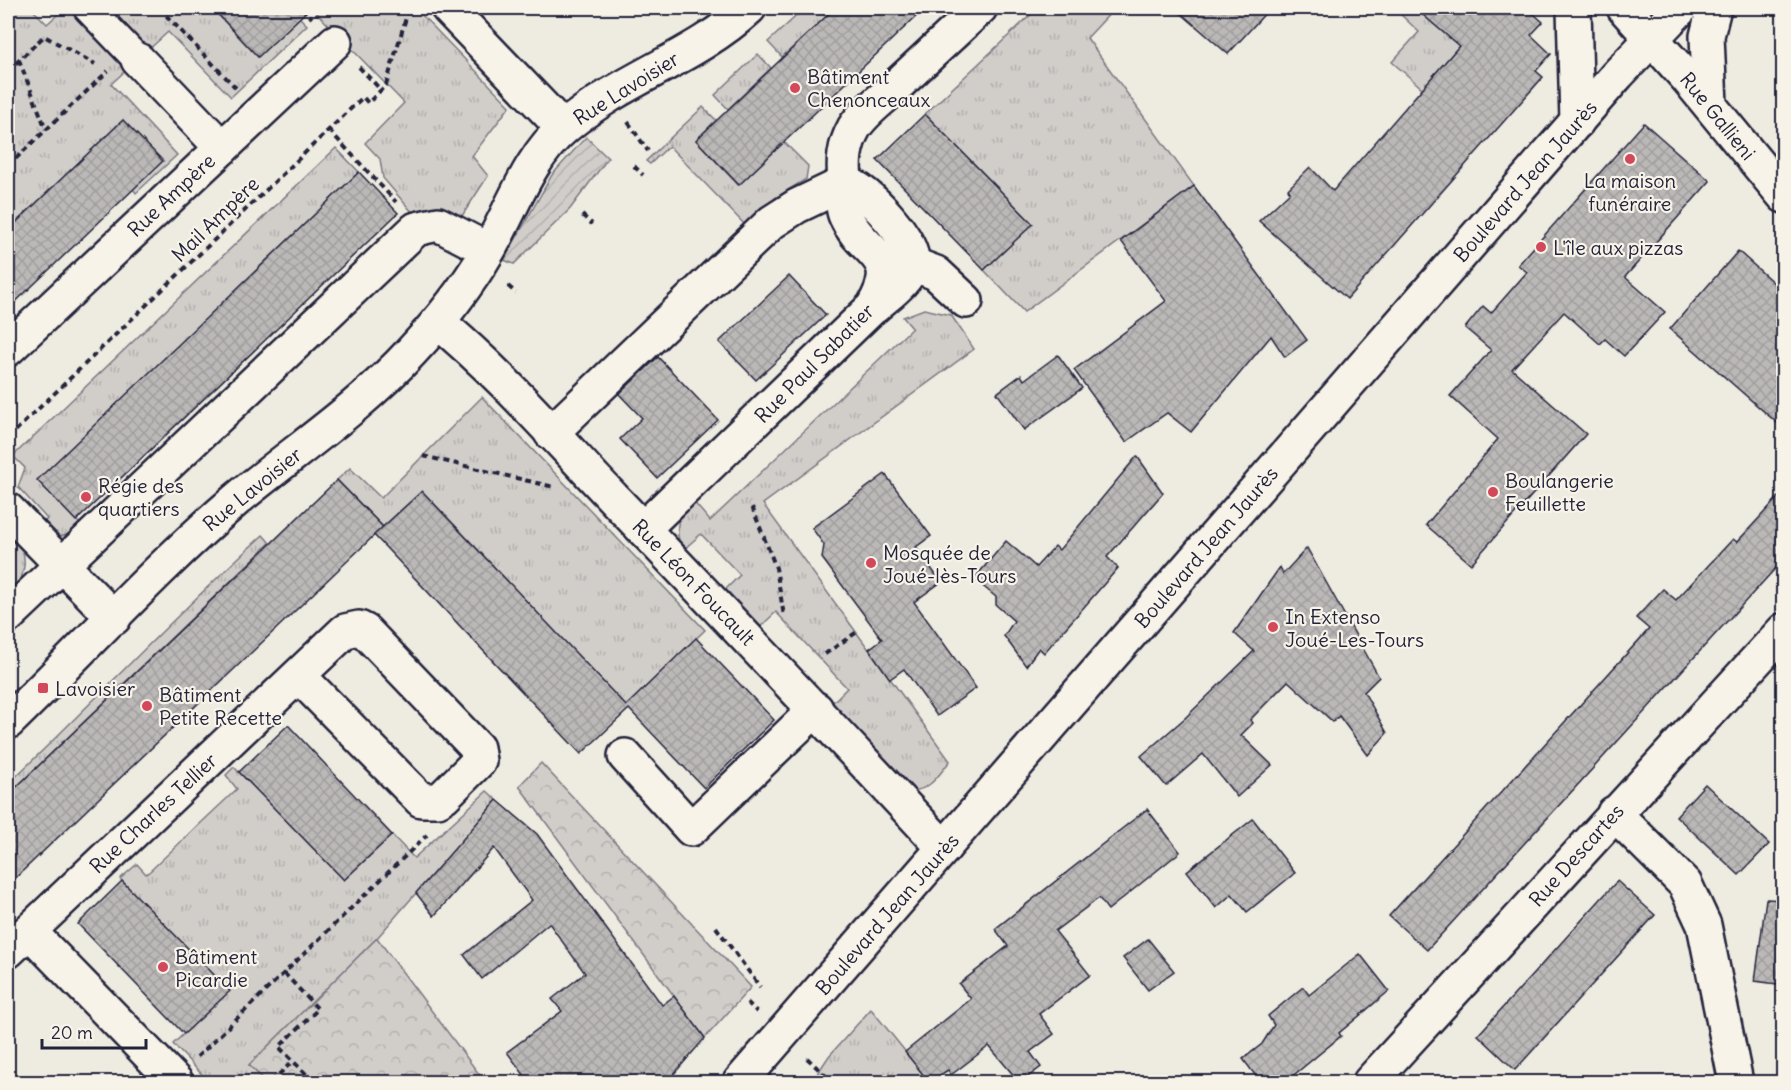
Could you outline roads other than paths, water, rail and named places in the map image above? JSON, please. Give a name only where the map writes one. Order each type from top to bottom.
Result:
[{"type":"street","points":[[88,8],[126,67],[222,148]]},
{"type":"street","points":[[448,8],[563,128]]},
{"type":"street","name":"Rue Lavoisier","points":[[8,722],[214,519],[339,420],[379,384],[438,322],[488,250],[542,153],[563,128],[609,94],[711,38],[749,8]]},
{"type":"street","name":"Rue Paul Sabatier","points":[[643,529],[873,307],[883,290],[884,268],[874,250],[847,219],[843,208],[846,183],[844,153],[854,127],[980,8]]},
{"type":"street","points":[[1574,8],[1577,122]]},
{"type":"street","name":"Rue Gallieni","points":[[1624,8],[1710,105],[1784,196]]},
{"type":"street","points":[[1710,105],[1707,36],[1714,8]]},
{"type":"street","name":"Boulevard Jean Jaurès","points":[[740,1083],[1677,9]]},
{"type":"street","name":"Rue Ampère","points":[[8,349],[335,42]]},
{"type":"street","points":[[551,433],[772,222],[797,206],[846,183],[858,188],[905,237],[910,247],[912,264],[901,282],[873,307]]},
{"type":"street","points":[[8,616],[416,229],[438,224],[488,250]]},
{"type":"street","points":[[912,264],[936,273],[966,301]]},
{"type":"street","name":"Rue Léon Foucault","points":[[438,322],[466,345],[602,486],[816,710],[944,849]]},
{"type":"street","points":[[8,510],[114,618]]},
{"type":"street","name":"Rue Charles Tellier","points":[[18,941],[345,631],[358,628],[364,631],[477,748],[479,755],[476,766],[444,796],[430,801],[414,795],[298,676]]},
{"type":"street","name":"Rue Descartes","points":[[1370,1083],[1614,813],[1784,630]]},
{"type":"street","points":[[625,756],[692,829],[816,710]]},
{"type":"street","points":[[1614,813],[1685,884],[1704,925],[1736,1083]]},
{"type":"street","points":[[18,941],[175,1081]]},
{"type":"place","name":"Bâtiment Chenonceaux","points":[[795,88]]},
{"type":"place","name":"La maison funéraire","points":[[1630,159]]},
{"type":"place","name":"L'île aux pizzas","points":[[1541,247]]},
{"type":"place","name":"Boulangerie Feuillette","points":[[1493,492]]},
{"type":"place","name":"Régie des quartiers","points":[[86,497]]},
{"type":"place","name":"Mosquée de Joué-lès-Tours","points":[[871,563]]},
{"type":"place","name":"In Extenso Joué-Les-Tours","points":[[1273,627]]},
{"type":"place","name":"Lavoisier","points":[[43,688]]},
{"type":"place","name":"Bâtiment Petite Recette","points":[[147,706]]},
{"type":"place","name":"Bâtiment Picardie","points":[[163,967]]}]
